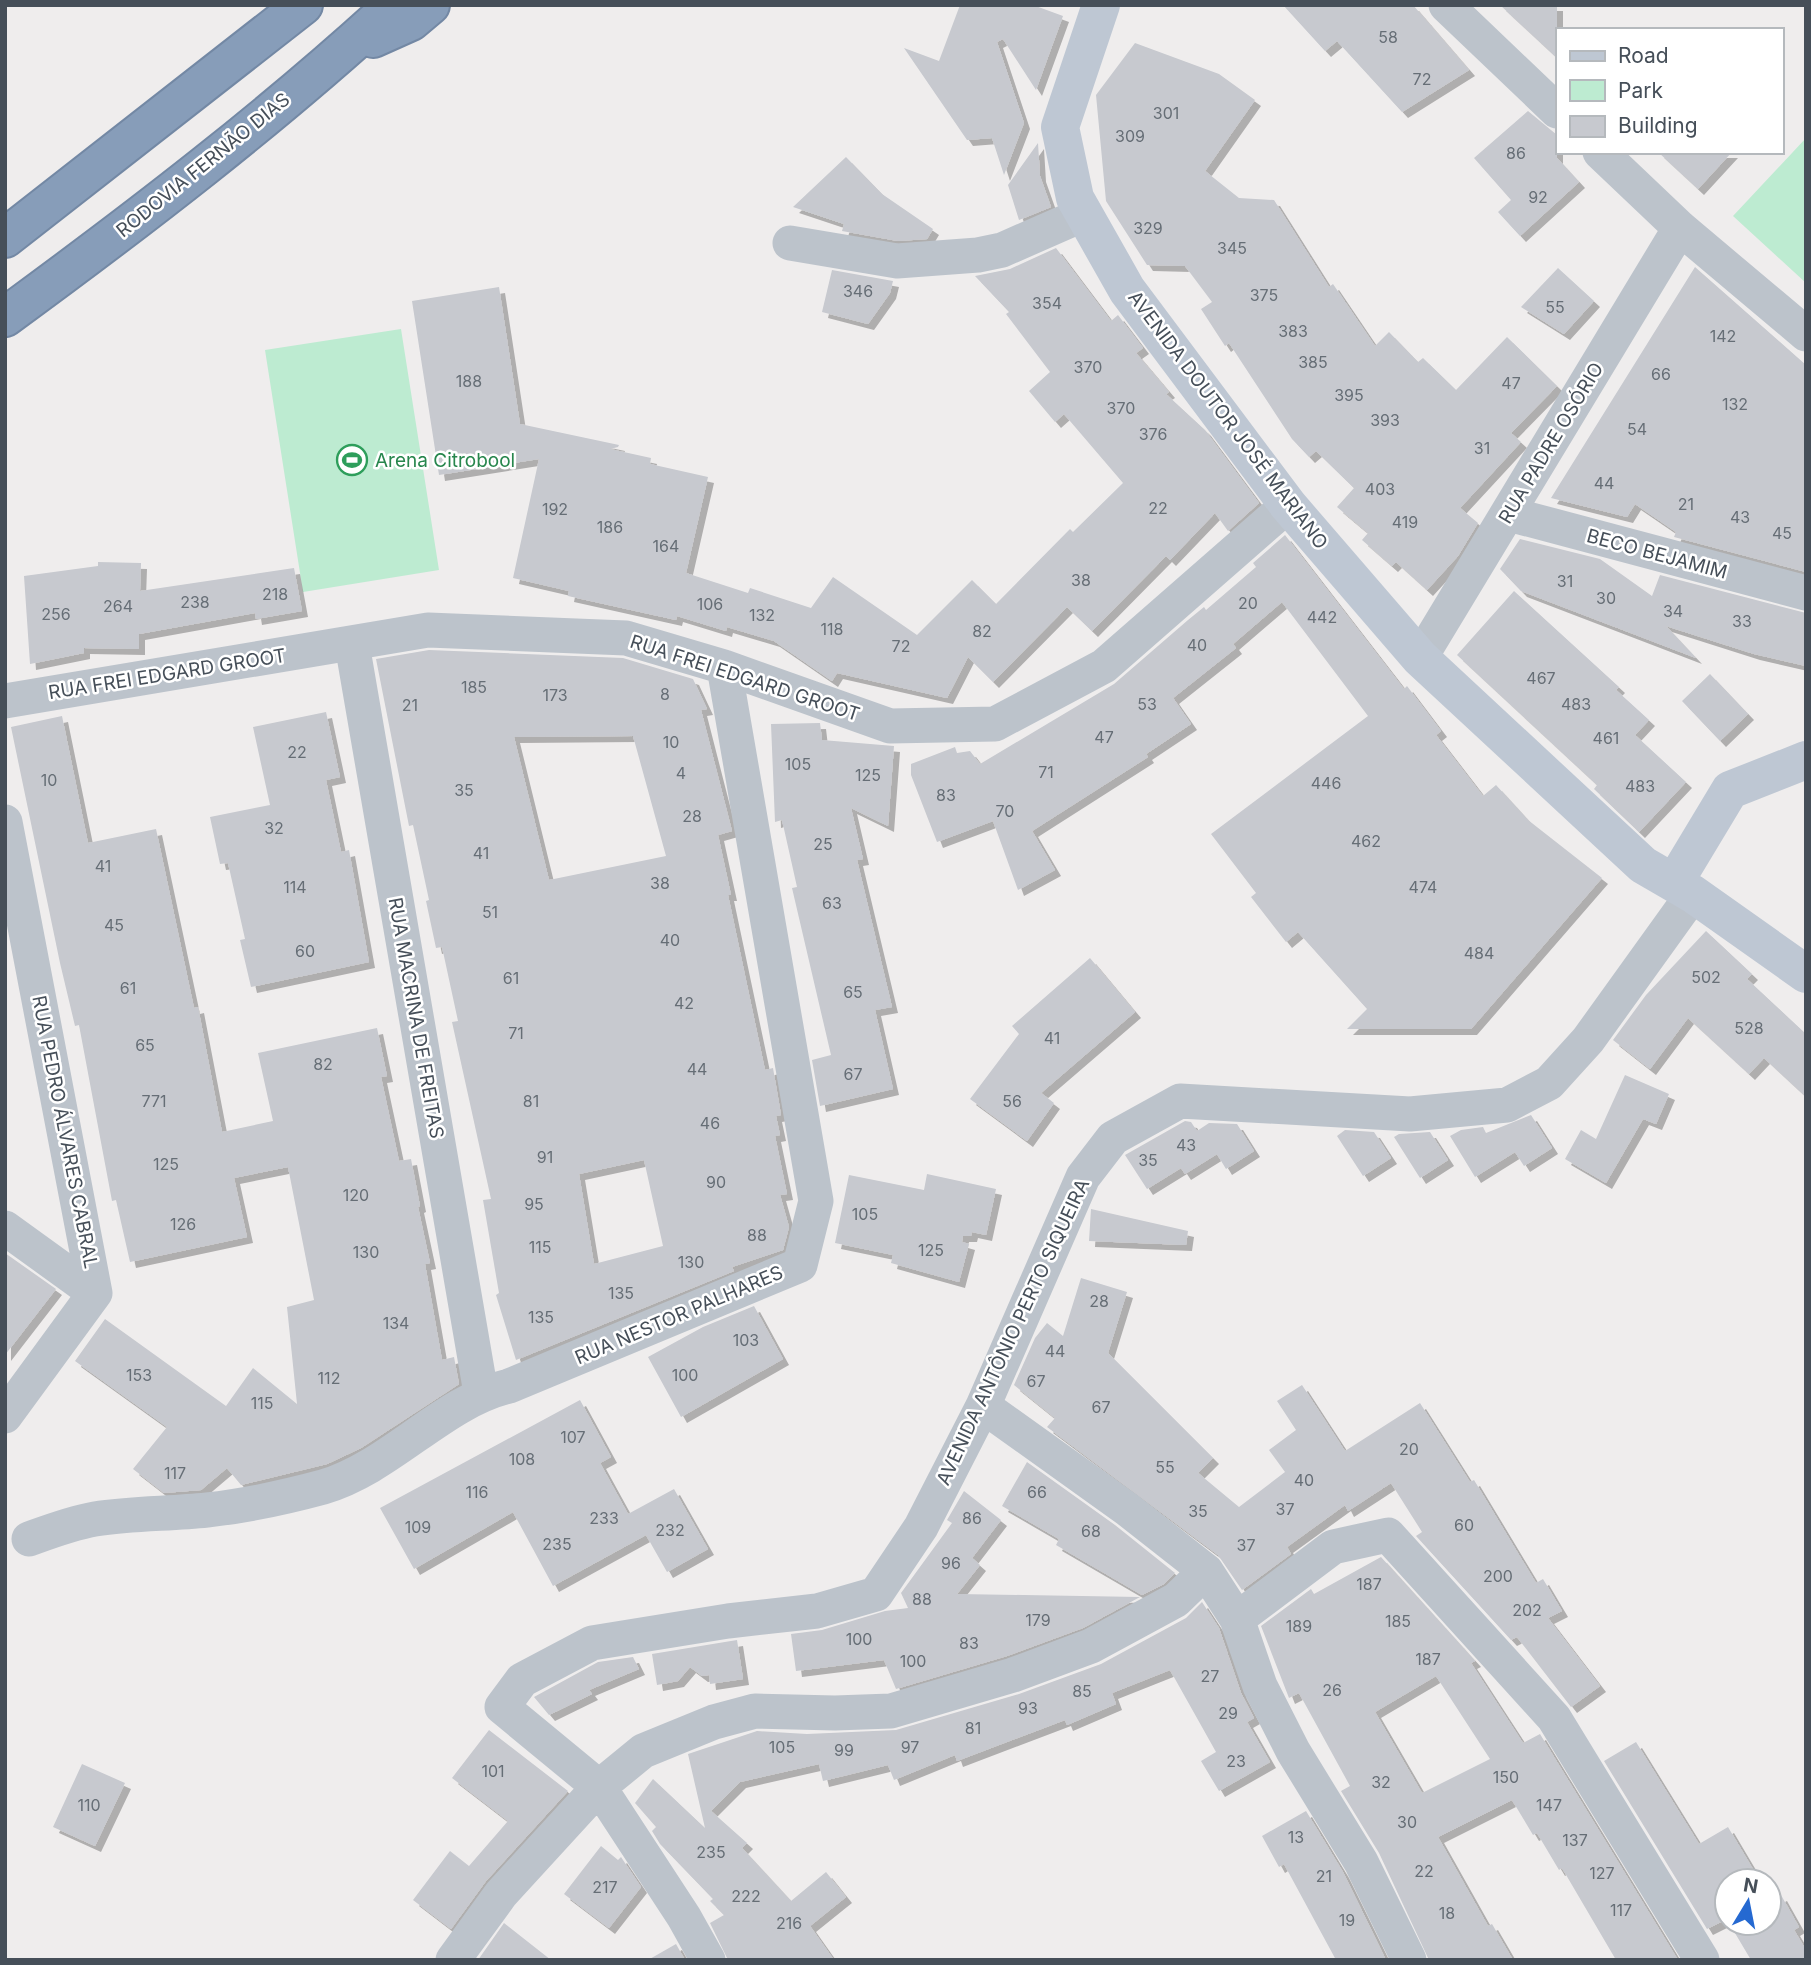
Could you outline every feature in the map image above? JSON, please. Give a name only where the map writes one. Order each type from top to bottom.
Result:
[{"type":"highway","points":[[5,239],[303,5]]},
{"type":"highway","name":"RODOVIA FERNÃO DIAS","points":[[5,317],[97,250],[345,51],[394,5]]},
{"type":"highway","points":[[345,51],[411,21],[430,5]]},
{"type":"street","name":"AVENIDA DOUTOR JOSÉ MARIANO","points":[[1101,5],[1060,127],[1075,198],[1127,290],[1288,505],[1420,658],[1670,881],[1806,974]]},
{"type":"street","points":[[1446,5],[1556,110]]},
{"type":"street","points":[[1603,154],[1680,228],[1806,334]]},
{"type":"street","points":[[790,243],[897,261],[978,255],[1002,250],[1084,214]]},
{"type":"street","name":"RUA PADRE OSÓRIO","points":[[1420,658],[1680,228]]},
{"type":"street","name":"RUA FREI EDGARD GROOT","points":[[5,701],[428,630],[626,638],[724,667],[890,726],[995,724],[1104,666],[1288,505]]},
{"type":"street","name":"BECO BEJAMIM","points":[[1509,514],[1806,593]]},
{"type":"street","name":"RUA MACRINA DE FREITAS","points":[[352,644],[481,1393]]},
{"type":"street","name":"RUA NESTOR PALHARES","points":[[29,1539],[70,1524],[98,1518],[208,1510],[323,1487],[357,1473],[411,1441],[481,1393],[509,1386],[800,1265],[816,1201],[724,667]]},
{"type":"street","name":"AVENIDA ANTÔNIO PERTO SIQUEIRA","points":[[598,1787],[502,1707],[522,1680],[592,1643],[728,1620],[817,1611],[876,1594],[921,1527],[983,1406],[1083,1177],[1113,1138],[1180,1101],[1410,1114],[1507,1105],[1549,1083],[1588,1040],[1670,881],[1730,790],[1806,760]]},
{"type":"street","name":"RUA PEDRO ÁLVARES CABRAL","points":[[5,822],[95,1293],[5,1416]]},
{"type":"street","points":[[5,1228],[95,1293]]},
{"type":"street","points":[[983,1406],[1127,1508],[1206,1571],[1237,1619],[1260,1686],[1293,1751],[1361,1861],[1409,1960]]},
{"type":"street","points":[[1237,1619],[1333,1547],[1388,1535],[1554,1718],[1702,1960]]},
{"type":"street","points":[[453,1960],[501,1894],[598,1787],[643,1751],[714,1722],[755,1711],[835,1713],[891,1710],[1013,1675],[1091,1646],[1176,1601],[1206,1571]]},
{"type":"street","points":[[598,1787],[684,1917],[708,1960]]},
{"type":"green space","points":[[1806,138],[1806,283],[1733,216]]},
{"type":"green space","name":"Arena Citrobool","points":[[401,329],[439,570],[303,592],[265,350]]},
{"type":"building","points":[[960,5],[1033,5],[1063,16],[1036,90],[1003,39],[997,42],[1024,123],[1004,175],[992,138],[967,140],[904,48],[939,61]]},
{"type":"building","points":[[1283,5],[1413,5],[1469,70],[1402,112],[1337,41],[1325,51]]},
{"type":"building","points":[[1500,5],[1557,5],[1556,57]]},
{"type":"building","points":[[1135,43],[1219,74],[1255,100],[1205,171],[1239,198],[1274,200],[1329,287],[1333,284],[1375,346],[1389,332],[1418,362],[1423,358],[1456,390],[1507,337],[1557,386],[1511,433],[1521,442],[1460,508],[1478,523],[1458,556],[1427,590],[1396,562],[1392,566],[1362,540],[1368,533],[1337,507],[1354,488],[1316,451],[1309,457],[1292,439],[1229,343],[1225,346],[1201,309],[1212,302],[1185,266],[1147,265],[1106,201],[1096,95]]},
{"type":"building","points":[[1528,111],[1556,134],[1557,158],[1579,182],[1520,236],[1498,212],[1511,200],[1474,158]]},
{"type":"building","points":[[1038,143],[1040,176],[1051,207],[1019,220],[1008,185]]},
{"type":"building","points":[[1660,154],[1730,154],[1698,189]]},
{"type":"building","points":[[846,157],[882,194],[933,229],[927,239],[898,241],[842,231],[844,224],[793,207]]},
{"type":"building","points":[[1056,248],[1111,321],[1118,315],[1143,348],[1136,353],[1169,392],[1166,394],[1205,430],[1259,503],[1228,531],[1215,513],[1170,560],[1166,556],[1092,631],[1067,607],[993,682],[968,657],[947,698],[837,673],[832,681],[774,641],[727,627],[726,631],[677,616],[676,620],[568,596],[569,591],[513,578],[539,459],[439,475],[412,301],[499,287],[520,424],[619,445],[610,449],[651,458],[650,464],[708,477],[686,573],[748,593],[750,588],[811,608],[833,577],[917,635],[972,580],[996,604],[1070,529],[1073,532],[1123,483],[1064,414],[1055,422],[1029,391],[1050,372],[1006,314],[1009,312],[975,276],[1010,269]]},
{"type":"building","points":[[1695,267],[1806,365],[1806,572],[1674,537],[1676,532],[1635,504],[1627,517],[1551,498]]},
{"type":"building","points":[[1558,268],[1594,301],[1564,334],[1521,307]]},
{"type":"building","points":[[832,270],[893,281],[890,293],[868,324],[822,312]]},
{"type":"building","points":[[1285,535],[1404,689],[1407,686],[1441,731],[1436,735],[1483,796],[1496,785],[1528,820],[1602,878],[1471,1029],[1347,1029],[1367,1009],[1298,932],[1286,942],[1251,897],[1256,893],[1211,834],[1368,716],[1282,602],[1233,644],[1236,648],[1173,698],[1191,724],[1146,754],[1148,757],[1032,831],[1055,870],[1018,890],[993,821],[937,842],[911,775],[911,764],[955,747],[957,753],[970,751],[980,764],[1114,684],[1188,620],[1204,607],[1206,610],[1256,567],[1253,563]]},
{"type":"building","points":[[1520,539],[1600,559],[1652,596],[1660,575],[1806,613],[1806,666],[1754,654],[1666,626],[1696,658],[1521,591],[1500,569]]},
{"type":"building","points":[[98,562],[141,563],[140,591],[294,568],[302,611],[256,619],[255,613],[139,634],[139,649],[84,648],[84,653],[30,664],[24,576],[98,566]]},
{"type":"building","points":[[1514,591],[1619,687],[1616,690],[1649,720],[1635,735],[1686,782],[1639,832],[1594,789],[1597,785],[1457,655]]},
{"type":"building","points":[[429,650],[623,658],[693,679],[707,709],[701,710],[732,831],[718,835],[731,895],[728,895],[765,1070],[773,1068],[781,1115],[776,1116],[780,1135],[775,1136],[787,1194],[780,1195],[789,1227],[783,1250],[732,1267],[734,1271],[516,1360],[496,1295],[499,1293],[483,1200],[491,1199],[452,1022],[458,1021],[442,947],[436,948],[426,901],[429,900],[413,825],[409,826],[376,659]],"holes":[[[633,736],[666,856],[549,880],[514,737]],[[644,1160],[663,1246],[594,1264],[579,1174]]]},
{"type":"building","points":[[1710,674],[1748,714],[1720,741],[1682,701]]},
{"type":"building","points":[[326,712],[340,777],[326,780],[341,852],[349,850],[369,962],[251,987],[240,940],[245,939],[228,863],[220,864],[210,817],[270,805],[253,727]]},
{"type":"building","points":[[62,716],[88,843],[156,829],[194,1008],[198,1007],[222,1132],[273,1121],[258,1053],[377,1028],[387,1076],[381,1077],[399,1161],[411,1159],[430,1263],[425,1264],[442,1360],[454,1357],[459,1384],[361,1448],[327,1464],[241,1485],[227,1468],[201,1490],[164,1493],[133,1469],[167,1427],[75,1361],[105,1319],[226,1406],[253,1368],[297,1404],[287,1307],[314,1300],[288,1167],[234,1178],[247,1237],[130,1262],[116,1200],[112,1201],[79,1025],[75,1026],[60,963],[11,727]]},
{"type":"building","points":[[820,723],[822,740],[894,746],[888,826],[851,808],[863,859],[857,860],[892,1007],[875,1010],[893,1089],[820,1106],[812,1060],[831,1055],[792,888],[797,887],[782,820],[775,822],[771,724]]},
{"type":"building","points":[[1706,931],[1752,974],[1747,979],[1806,1034],[1806,1097],[1764,1058],[1749,1074],[1688,1018],[1650,1069],[1613,1040],[1646,995]]},
{"type":"building","points":[[1090,958],[1135,1012],[1041,1093],[1054,1103],[1027,1141],[970,1099],[1019,1034],[1012,1026]]},
{"type":"building","points":[[1625,1075],[1669,1094],[1656,1124],[1643,1119],[1606,1183],[1565,1159],[1581,1130],[1596,1139]]},
{"type":"building","points":[[1531,1115],[1552,1148],[1524,1166],[1515,1152],[1475,1177],[1450,1136],[1461,1130],[1483,1127],[1486,1133]]},
{"type":"building","points":[[1185,1121],[1191,1122],[1197,1131],[1209,1123],[1237,1124],[1254,1151],[1226,1169],[1217,1154],[1185,1174],[1181,1168],[1147,1189],[1125,1155]]},
{"type":"building","points":[[1345,1130],[1374,1132],[1391,1158],[1363,1176],[1337,1136]]},
{"type":"building","points":[[1430,1132],[1448,1160],[1420,1178],[1394,1137],[1399,1134]]},
{"type":"building","points":[[927,1174],[996,1189],[986,1235],[972,1232],[971,1236],[963,1236],[962,1242],[969,1244],[959,1282],[891,1263],[893,1255],[835,1243],[849,1175],[924,1190]]},
{"type":"building","points":[[1091,1209],[1188,1231],[1186,1245],[1089,1241]]},
{"type":"building","points":[[5,1253],[56,1289],[5,1355]]},
{"type":"building","points":[[1081,1278],[1127,1292],[1108,1353],[1213,1458],[1198,1473],[1239,1507],[1285,1472],[1269,1450],[1296,1430],[1277,1401],[1302,1385],[1345,1451],[1420,1403],[1470,1482],[1474,1480],[1536,1583],[1543,1579],[1562,1611],[1548,1618],[1600,1686],[1571,1707],[1517,1637],[1511,1640],[1416,1536],[1422,1532],[1391,1483],[1348,1511],[1345,1505],[1287,1547],[1291,1554],[1242,1590],[1218,1555],[1047,1427],[1055,1418],[1014,1385],[1035,1338],[1047,1323],[1063,1336]]},
{"type":"building","points":[[754,1306],[783,1359],[681,1417],[648,1357],[703,1327]]},
{"type":"building","points":[[580,1400],[611,1457],[600,1463],[628,1514],[674,1489],[708,1549],[667,1572],[646,1535],[553,1586],[513,1512],[414,1569],[380,1508]]},
{"type":"building","points":[[1027,1462],[1115,1525],[1175,1573],[1164,1584],[1142,1595],[1056,1545],[1059,1539],[1002,1506]]},
{"type":"building","points":[[964,1491],[1001,1520],[972,1558],[980,1565],[957,1594],[1140,1597],[1083,1628],[1007,1656],[896,1689],[884,1660],[796,1671],[791,1634],[822,1630],[885,1611],[908,1608],[901,1593],[952,1523],[947,1520]]},
{"type":"building","points":[[1381,1557],[1475,1661],[1471,1663],[1523,1743],[1540,1734],[1678,1960],[1616,1960],[1562,1868],[1559,1870],[1537,1833],[1533,1835],[1512,1800],[1438,1837],[1488,1926],[1492,1924],[1513,1960],[1429,1960],[1379,1853],[1341,1791],[1350,1786],[1299,1693],[1289,1698],[1261,1626],[1311,1589],[1314,1594]],"holes":[[[1436,1676],[1490,1759],[1422,1793],[1375,1712]]]},
{"type":"building","points":[[1202,1602],[1219,1628],[1241,1693],[1254,1718],[1247,1722],[1270,1762],[1219,1791],[1201,1761],[1216,1752],[1170,1670],[1112,1693],[1116,1704],[1067,1725],[1065,1720],[957,1761],[955,1755],[894,1780],[888,1765],[823,1781],[819,1764],[740,1782],[711,1811],[747,1843],[742,1848],[791,1901],[826,1872],[846,1897],[810,1926],[834,1960],[728,1960],[710,1923],[724,1915],[710,1901],[713,1899],[660,1844],[652,1831],[656,1827],[635,1803],[653,1779],[705,1828],[688,1754],[757,1731],[807,1734],[896,1730],[1019,1694],[1101,1664],[1186,1618]]},
{"type":"building","points":[[737,1640],[743,1679],[710,1684],[709,1675],[702,1676],[690,1667],[678,1681],[657,1685],[652,1654]]},
{"type":"building","points":[[633,1657],[639,1669],[589,1690],[592,1694],[549,1715],[534,1697],[598,1662]]},
{"type":"building","points":[[489,1730],[568,1791],[486,1881],[451,1929],[413,1900],[450,1851],[469,1866],[508,1821],[452,1778]]},
{"type":"building","points":[[1636,1742],[1699,1844],[1728,1827],[1752,1867],[1713,1867],[1713,1926],[1707,1929],[1604,1761]]},
{"type":"building","points":[[82,1764],[125,1783],[95,1846],[53,1827]]},
{"type":"building","points":[[1306,1811],[1343,1872],[1386,1960],[1336,1960],[1284,1864],[1279,1867],[1262,1836]]},
{"type":"building","points":[[601,1846],[618,1860],[621,1857],[641,1887],[609,1928],[564,1894]]},
{"type":"building","points":[[1783,1899],[1799,1927],[1794,1930],[1806,1950],[1806,1960],[1751,1960],[1737,1937],[1783,1937]]},
{"type":"building","points":[[504,1923],[551,1960],[478,1960]]},
{"type":"building","points":[[676,1944],[685,1960],[648,1960]]},
{"type":"place","name":"Arena Citrobool","points":[[352,460]]}]
